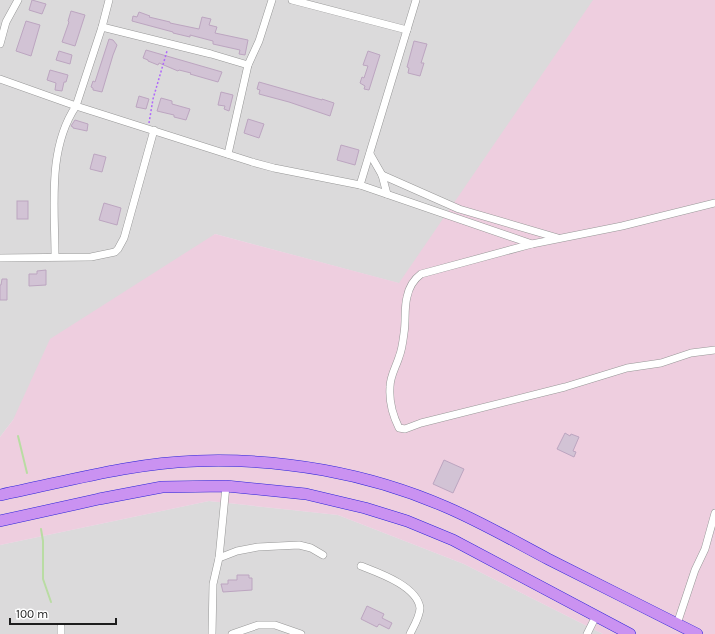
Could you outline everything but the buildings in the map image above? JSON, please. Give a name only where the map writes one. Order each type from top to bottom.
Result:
[{"type":"highway","points":[[0,495],[147,465],[196,461],[290,464],[363,479],[446,507],[697,634]]},
{"type":"highway","points":[[0,521],[162,487],[226,486],[306,494],[365,508],[407,521],[453,540],[630,634]]},
{"type":"street","points":[[0,44],[6,22],[18,0]]},
{"type":"street","points":[[55,256],[54,185],[56,160],[63,133],[70,114],[76,106],[102,27],[108,0]]},
{"type":"street","points":[[228,154],[248,65],[259,41],[272,0]]},
{"type":"street","points":[[292,0],[407,30]]},
{"type":"street","points":[[360,185],[416,0]]},
{"type":"street","points":[[102,27],[169,43],[248,65]]},
{"type":"street","points":[[0,79],[76,106],[274,168],[360,185],[532,244]]},
{"type":"street","points":[[0,258],[55,256],[91,257],[115,252],[124,238],[151,129]]},
{"type":"street","points":[[370,154],[382,175],[387,194]]},
{"type":"street","points":[[382,175],[474,214],[560,238]]},
{"type":"street","points":[[715,203],[622,226],[532,244],[421,274],[415,278],[407,298],[404,333],[400,356],[390,386],[391,400],[395,421],[399,428],[405,429],[421,423],[565,387],[627,368],[662,362],[691,353],[715,350]]},
{"type":"street","points":[[466,222],[474,214]]},
{"type":"street","points":[[212,634],[213,584],[219,558],[226,486]]},
{"type":"street","points":[[677,624],[695,570],[705,549],[715,513]]},
{"type":"street","points":[[219,558],[237,551],[258,547],[299,545],[311,548],[322,555]]},
{"type":"street","points":[[361,566],[407,588],[417,599],[420,608],[419,614],[410,634]]},
{"type":"street","points":[[587,634],[596,616]]},
{"type":"street","points":[[232,634],[258,625],[275,625],[301,634]]},
{"type":"path","points":[[151,129],[153,99],[169,43]]},
{"type":"shaded area","points":[[0,0],[715,0],[715,634],[398,283],[215,234],[13,420],[0,437]]},
{"type":"shaded area","points":[[593,0],[715,0],[715,634],[603,634],[464,564],[338,515],[209,501],[0,545],[0,437],[13,420],[50,339],[215,234],[399,283]]},
{"type":"shaded area","points":[[209,501],[338,515],[464,564],[603,634],[0,634],[0,545]]},
{"type":"waterway","points":[[18,436],[27,473]]},
{"type":"waterway","points":[[41,529],[43,541],[43,579],[51,602]]}]
